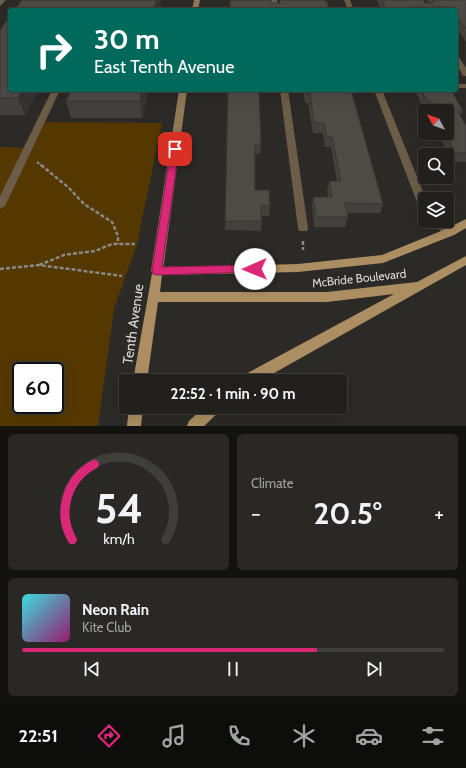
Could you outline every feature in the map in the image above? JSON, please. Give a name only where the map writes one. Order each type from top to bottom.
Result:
[{"type":"main road","points":[[157,271],[183,92]]},
{"type":"main road","name":"McBride Boulevard","points":[[157,271],[298,268],[383,259],[450,232],[466,223]]},
{"type":"main road","name":"McBride Boulevard","points":[[153,297],[327,297],[420,286],[466,260]]},
{"type":"main road","name":"Tenth Avenue","points":[[141,374],[157,271]]},
{"type":"main road","points":[[260,374],[420,286]]},
{"type":"main road","points":[[134,426],[135,414]]},
{"type":"main road","points":[[194,426],[207,414]]},
{"type":"street","points":[[0,4],[3,0]]},
{"type":"street","points":[[458,60],[466,74]]},
{"type":"street","points":[[0,206],[55,92]]},
{"type":"street","points":[[284,92],[303,228]]},
{"type":"street","points":[[379,92],[418,192]]},
{"type":"street","points":[[444,228],[450,232]]},
{"type":"path","points":[[22,161],[34,161],[41,165],[68,187],[84,204],[106,217],[116,229],[118,244]]},
{"type":"path","points":[[39,265],[64,255],[95,251],[112,244],[135,244]]},
{"type":"path","points":[[0,269],[39,265],[122,276]]},
{"type":"shaded area","points":[[41,122],[162,123],[137,244],[114,309],[98,426],[0,426],[0,147],[29,148]]},
{"type":"building","points":[[22,0],[157,0],[154,8],[16,8]]},
{"type":"building","points":[[230,0],[271,0],[271,3],[280,3],[279,0],[324,0],[327,1],[329,8],[230,8]]},
{"type":"building","points":[[382,0],[423,0],[425,3],[433,3],[433,0],[466,0],[466,29],[458,18],[458,8],[385,8]]},
{"type":"building","points":[[8,19],[8,92],[22,92],[18,98],[0,98],[0,30]]},
{"type":"building","points":[[70,92],[142,92],[140,101],[66,101]]},
{"type":"building","points":[[228,92],[259,92],[261,144],[255,144],[255,190],[269,190],[270,206],[261,206],[262,221],[225,221]]},
{"type":"building","points":[[306,92],[352,92],[383,204],[345,203],[348,217],[316,217],[313,197],[332,197],[329,181],[341,181],[332,137],[327,137],[324,123],[314,123],[310,94],[306,94]]},
{"type":"building","points":[[422,92],[452,92],[463,111],[458,111],[466,126],[466,153],[455,153],[449,140],[454,140],[454,104],[431,104],[430,101],[427,101]]},
{"type":"route","points":[[175,149],[157,271],[255,269]]}]
